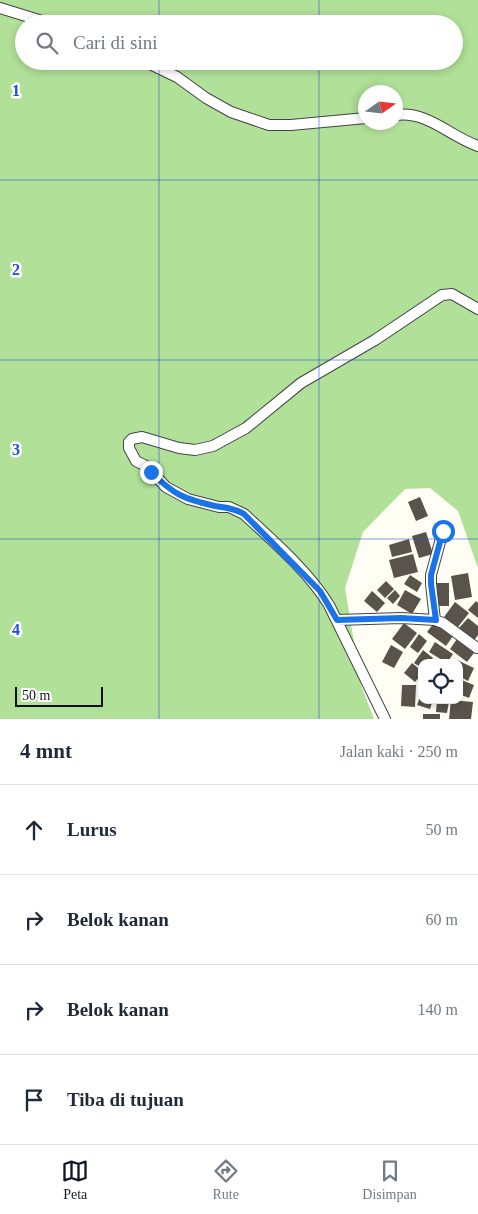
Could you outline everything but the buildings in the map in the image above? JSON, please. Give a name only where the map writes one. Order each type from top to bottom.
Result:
[{"type":"street","points":[[0,8],[26,15]]},
{"type":"street","points":[[163,70],[177,77],[206,98],[231,112],[269,125],[291,125],[358,119]]},
{"type":"street","points":[[403,114],[408,113],[440,124],[464,141],[478,146]]},
{"type":"street","points":[[385,719],[337,620],[320,591],[244,514],[229,507],[219,507],[188,500],[166,487],[146,466],[136,461],[129,448],[129,442],[132,439],[142,437],[179,448],[195,450],[213,446],[246,428],[301,383],[375,340],[442,295],[452,294],[478,309]]},
{"type":"street","points":[[436,620],[431,575],[443,531]]},
{"type":"street","points":[[337,620],[401,618],[436,620],[477,648]]},
{"type":"green space","points":[[0,0],[478,0],[478,568],[458,511],[430,488],[405,489],[363,532],[345,588],[361,685],[374,719],[0,719]]},
{"type":"route","points":[[151,472],[166,487],[188,500],[219,507],[229,507],[244,514],[320,591],[337,620],[401,618],[436,620],[432,600],[431,575],[443,531]]}]
